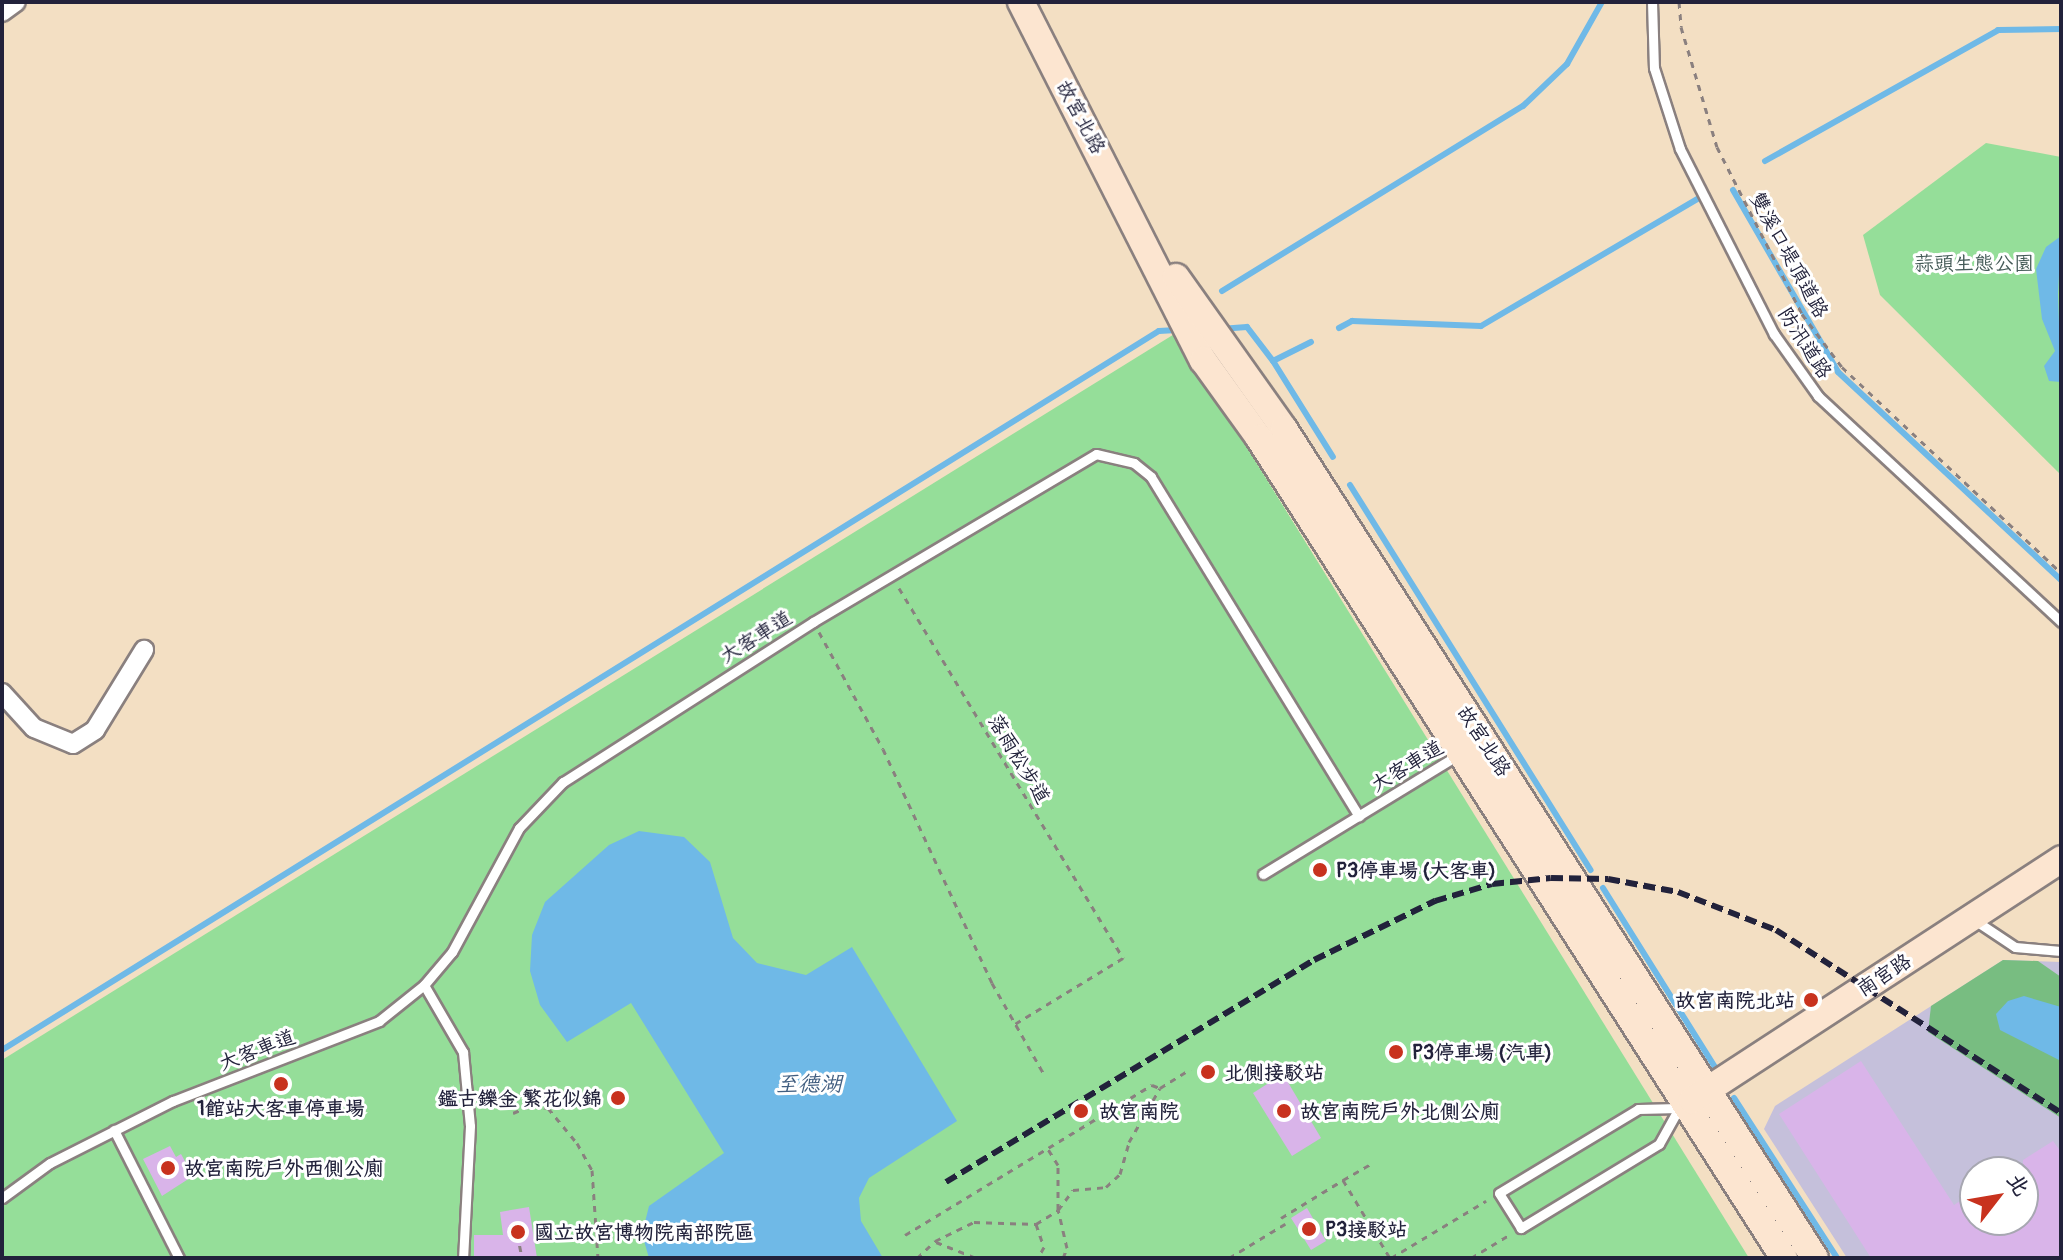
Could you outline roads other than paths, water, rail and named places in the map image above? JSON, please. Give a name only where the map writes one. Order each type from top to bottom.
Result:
[{"type":"street","points":[[2,12],[16,2]]},
{"type":"street","name":"故宮北路","points":[[1021,2],[1142,233],[1203,360],[1690,1101],[1815,1258]]},
{"type":"street","name":"故宮北路","points":[[1142,233],[1268,405],[1784,1258]]},
{"type":"street","points":[[2,693],[34,728],[73,744],[95,730],[144,650]]},
{"type":"street","name":"南宮路","points":[[1690,1101],[2061,859]]},
{"type":"lane","name":"防汛道路","points":[[1652,2],[1654,68],[1680,149],[1774,334],[1818,396],[2061,622]]},
{"type":"lane","name":"大客車道","points":[[2,1198],[50,1163],[173,1101],[379,1021],[424,985],[471,925],[503,854],[536,805],[599,755],[1080,459],[1096,454],[1134,463],[1169,502],[1359,816],[1462,754]]},
{"type":"lane","points":[[1263,874],[1359,816]]},
{"type":"lane","points":[[1972,917],[2015,947],[2061,951]]},
{"type":"lane","points":[[424,985],[463,1052],[470,1126],[463,1258]]},
{"type":"lane","points":[[1690,1101],[1659,1144],[1521,1228],[1499,1193],[1638,1109],[1690,1101]]},
{"type":"lane","points":[[114,1130],[179,1258]]},
{"type":"water","points":[[2061,236],[2058,294],[2061,382],[2049,381],[2044,366],[2055,351],[2042,319],[2036,269],[2046,247]]},
{"type":"water","name":"至德湖","points":[[639,831],[684,837],[710,862],[733,938],[757,963],[806,975],[852,947],[957,1121],[869,1178],[859,1198],[861,1221],[883,1258],[649,1258],[642,1234],[649,1206],[724,1153],[631,1003],[567,1042],[540,1005],[530,971],[532,935],[545,902],[609,845]]},
{"type":"water","points":[[2024,996],[2061,1007],[2061,1061],[2000,1030],[1996,1014],[2008,1001]]},
{"type":"waterway","points":[[1222,291],[1523,106],[1567,64],[1602,2]]},
{"type":"waterway","points":[[1765,161],[1998,30],[2061,29]]},
{"type":"waterway","points":[[1733,190],[1838,372],[2061,580]]},
{"type":"waterway","points":[[1339,328],[1352,321],[1481,326],[1703,196]]},
{"type":"waterway","points":[[1220,329],[1247,327],[1273,361]]},
{"type":"waterway","points":[[2,1050],[1159,331],[1181,330]]},
{"type":"waterway","points":[[1311,342],[1273,361],[1333,457]]},
{"type":"waterway","points":[[1350,485],[1591,870]]},
{"type":"waterway","points":[[1603,888],[1716,1069]]},
{"type":"waterway","points":[[1734,1098],[1837,1258]]},
{"type":"railway","points":[[946,1182],[1314,960],[1435,901],[1492,884],[1551,878],[1608,879],[1678,892],[1776,930],[2061,1113]]},
{"type":"place","name":"P3停車場 (大客車)","points":[[1320,870]]},
{"type":"place","name":"故宮南院北站","points":[[1811,1000]]},
{"type":"place","name":"P3停車場 (汽車)","points":[[1396,1052]]},
{"type":"place","name":"北側接駁站","points":[[1208,1072]]},
{"type":"place","name":"1館站大客車停車場","points":[[281,1084]]},
{"type":"place","name":"鑑古鑠金 繁花似錦","points":[[618,1098]]},
{"type":"place","name":"故宮南院","points":[[1081,1111]]},
{"type":"place","name":"故宮南院戶外北側公廁","points":[[1284,1111]]},
{"type":"place","name":"故宮南院戶外西側公廁","points":[[168,1168]]},
{"type":"place","name":"P3接駁站","points":[[1309,1229]]},
{"type":"place","name":"國立故宮博物院南部院區","points":[[518,1232]]},
{"type":"park label","name":"蒜頭生態公園","points":[[1974,263]]}]
